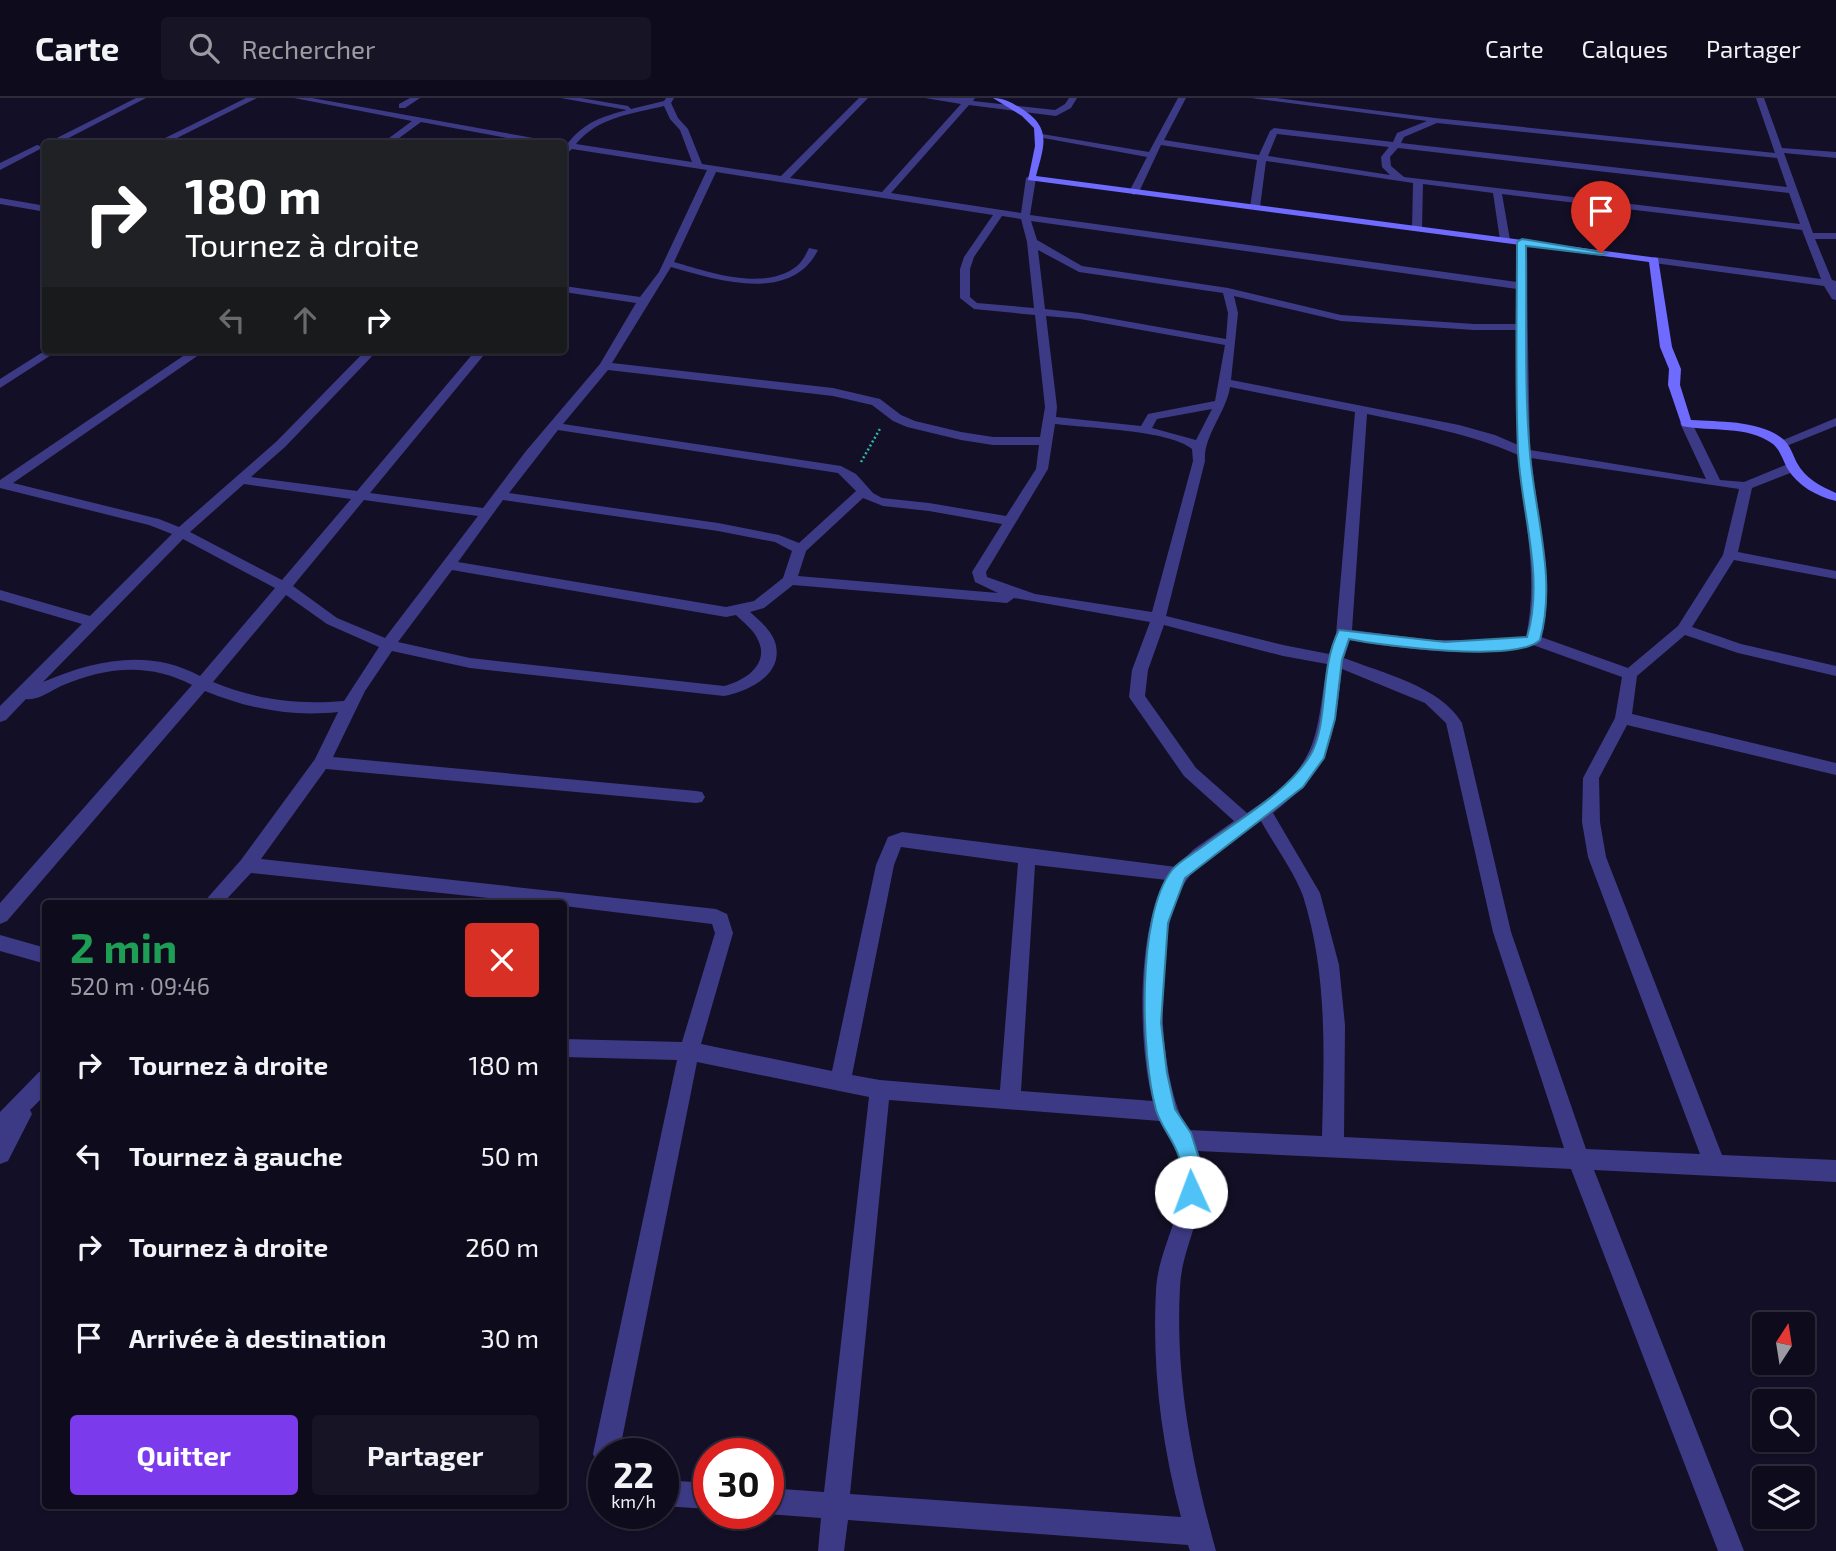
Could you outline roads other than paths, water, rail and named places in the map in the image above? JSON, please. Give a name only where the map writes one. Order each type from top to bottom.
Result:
[{"type":"street","points":[[57,140],[142,98]]},
{"type":"street","points":[[165,140],[253,98]]},
{"type":"street","points":[[298,98],[534,140]]},
{"type":"street","points":[[402,106],[416,98]]},
{"type":"street","points":[[565,98],[635,109]]},
{"type":"street","points":[[782,180],[860,98]]},
{"type":"street","points":[[929,98],[1056,113],[1068,106],[1073,98]]},
{"type":"street","points":[[997,98],[1036,121],[1042,137],[1031,178],[1025,217],[1032,242],[1051,407],[1042,469],[979,572],[980,579],[998,589],[1037,600]]},
{"type":"street","points":[[1134,192],[1182,98]]},
{"type":"street","points":[[1255,98],[1436,120],[1780,153],[1836,155]]},
{"type":"street","points":[[1760,98],[1795,191],[1807,232],[1836,297]]},
{"type":"street","points":[[567,145],[584,129],[599,120],[669,100],[674,118],[684,129],[705,167]]},
{"type":"street","points":[[884,196],[969,101]]},
{"type":"street","points":[[1281,111],[1284,101]]},
{"type":"street","points":[[391,140],[419,120]]},
{"type":"street","points":[[1401,179],[1384,162],[1400,135],[1436,120]]},
{"type":"street","points":[[1255,207],[1262,159],[1276,126],[1396,145],[1795,191]]},
{"type":"street","points":[[1042,137],[1152,155]]},
{"type":"street","points":[[1159,142],[1401,179],[1836,236]]},
{"type":"street","points":[[567,145],[999,214],[1522,286]]},
{"type":"street","points":[[0,167],[42,147]]},
{"type":"street","points":[[215,900],[247,865],[321,762],[358,689],[388,645],[555,426],[605,366],[668,263],[705,167]]},
{"type":"street","points":[[1031,178],[1832,284]]},
{"type":"street","points":[[1417,228],[1418,181]]},
{"type":"street","points":[[1496,191],[1505,240]]},
{"type":"street","points":[[0,201],[42,208]]},
{"type":"street","points":[[999,214],[969,257],[965,269],[965,298],[974,306],[1080,316],[1231,344]]},
{"type":"street","points":[[1032,242],[1079,269],[1228,291],[1341,318],[1474,327],[1523,327]]},
{"type":"street","points":[[1522,242],[1524,453],[1540,580],[1538,623],[1533,640]]},
{"type":"street","points":[[668,263],[713,276],[758,281],[795,272],[804,265],[813,250]]},
{"type":"street","points":[[1654,260],[1666,347],[1675,369],[1674,385],[1686,423],[1715,484]]},
{"type":"street","points":[[567,289],[643,301]]},
{"type":"street","points":[[1228,291],[1233,313],[1221,404],[1198,448],[1199,461],[1158,619],[1140,670],[1137,697],[1190,772],[1246,822]]},
{"type":"street","points":[[0,384],[47,354]]},
{"type":"street","points":[[1,484],[194,354]]},
{"type":"street","points":[[0,716],[181,533],[281,444],[368,354]]},
{"type":"street","points":[[0,916],[202,684],[479,354]]},
{"type":"street","points":[[605,366],[833,392],[876,402],[897,418],[912,424],[961,436],[993,442],[1046,441]]},
{"type":"street","points":[[1225,382],[1459,429],[1491,438],[1524,453],[1715,484],[1746,486],[1793,467]]},
{"type":"street","points":[[1145,429],[1152,417],[1183,409],[1221,404]]},
{"type":"street","points":[[784,1502],[1200,1542],[1178,1458],[1165,1361],[1169,1275],[1188,1215],[1192,1168],[1184,1140],[1166,1112],[1157,1073],[1152,1023],[1160,923],[1178,874],[1298,783],[1319,754],[1335,660],[1344,634],[1362,410]]},
{"type":"street","points":[[1049,421],[1145,429],[1190,441],[1198,448]]},
{"type":"street","points":[[1780,444],[1836,422]]},
{"type":"street","points":[[1686,423],[1752,431],[1780,444],[1807,484],[1836,497]]},
{"type":"street","points":[[555,426],[823,467],[853,475],[864,491],[886,503],[915,504],[1010,521]]},
{"type":"street","points":[[241,480],[489,513]]},
{"type":"street","points":[[1,484],[154,522],[181,533],[284,587],[332,621],[388,645],[483,664],[724,691],[740,689],[756,680],[767,657],[767,641],[741,611]]},
{"type":"street","points":[[1716,1167],[1597,857],[1591,822],[1591,778],[1623,718],[1630,674],[1683,629],[1730,555],[1746,486]]},
{"type":"street","points":[[451,565],[710,610],[741,611],[759,605],[790,580],[800,549],[864,491]]},
{"type":"street","points":[[501,496],[718,527],[779,539],[800,549]]},
{"type":"street","points":[[1730,555],[1836,575]]},
{"type":"street","points":[[790,580],[1037,600],[1158,619],[1275,650],[1335,660],[1431,699],[1447,712],[1454,723],[1502,932],[1579,1160],[1731,1551]]},
{"type":"street","points":[[0,595],[93,622]]},
{"type":"street","points":[[1683,629],[1738,648],[1836,671]]},
{"type":"street","points":[[1344,634],[1386,642],[1445,647],[1521,644],[1533,640],[1630,674]]},
{"type":"street","points":[[14,703],[66,676],[105,666],[150,665],[177,671],[202,684],[248,699],[295,709],[349,706]]},
{"type":"street","points":[[1623,718],[1836,769]]},
{"type":"street","points":[[321,762],[696,797]]},
{"type":"street","points":[[1263,810],[1311,893],[1329,965],[1335,1025],[1333,1147]]},
{"type":"street","points":[[840,1082],[885,864],[894,842],[902,839],[1027,858],[1178,874]]},
{"type":"street","points":[[1010,1102],[1027,858]]},
{"type":"street","points":[[247,865],[709,914],[720,919],[724,933],[689,1051],[609,1438]]},
{"type":"street","points":[[0,943],[42,955]]},
{"type":"street","points":[[567,1048],[689,1051],[880,1090],[1166,1112]]},
{"type":"street","points":[[0,1127],[42,1083]]},
{"type":"street","points":[[831,1551],[880,1090]]},
{"type":"street","points":[[0,1154],[30,1096]]},
{"type":"street","points":[[1184,1140],[1836,1171]]}]
